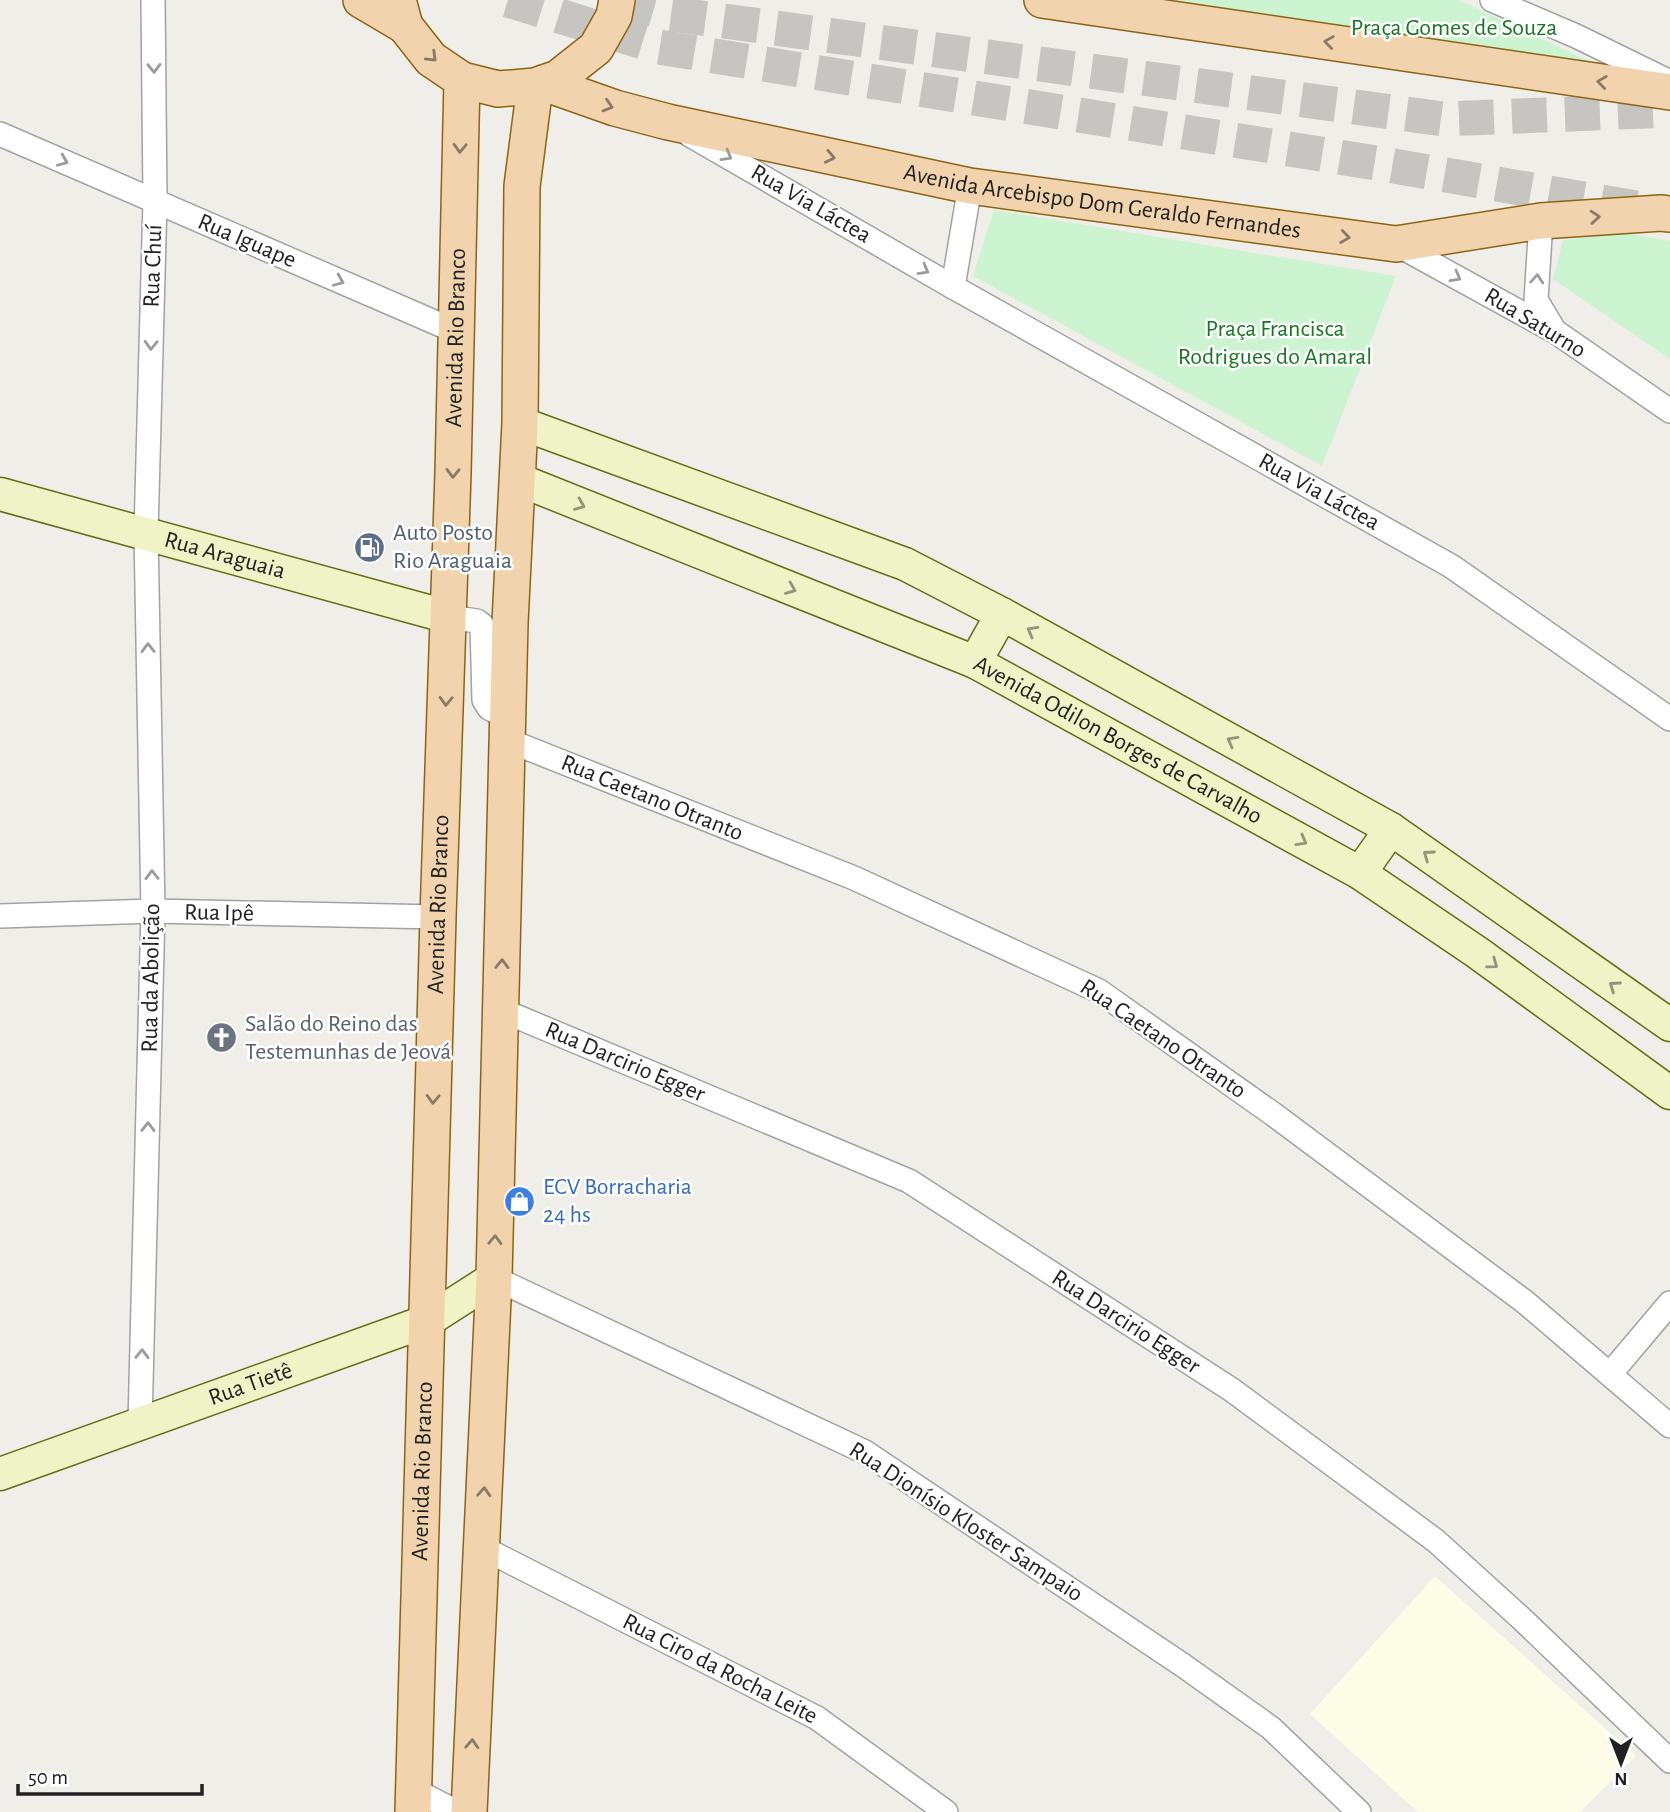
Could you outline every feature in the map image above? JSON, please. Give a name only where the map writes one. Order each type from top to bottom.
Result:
[{"type":"main road","points":[[361,0],[402,13],[431,59],[462,80],[498,89],[539,85],[558,78],[596,48],[614,16],[617,0]]},
{"type":"main road","points":[[1042,0],[1670,92]]},
{"type":"main road","name":"Avenida Rio Branco","points":[[413,1801],[449,617],[462,80]]},
{"type":"main road","points":[[470,1812],[494,1278],[507,729],[520,423],[522,186],[539,85]]},
{"type":"main road","name":"Avenida Arcebispo Dom Geraldo Fernandes","points":[[539,85],[668,122],[970,186],[1396,244],[1541,221],[1670,214]]},
{"type":"street","name":"Rua Chuí","points":[[146,533],[155,201],[153,0]]},
{"type":"street","points":[[1492,0],[1576,36],[1670,82]]},
{"type":"street","name":"Rua Via Láctea","points":[[668,122],[953,287],[1451,566],[1670,719]]},
{"type":"street","name":"Rua Iguape","points":[[0,134],[455,331]]},
{"type":"street","points":[[953,287],[970,186]]},
{"type":"street","points":[[1541,221],[1536,300],[1556,332]]},
{"type":"street","name":"Rua Saturno","points":[[1396,244],[1556,332],[1670,411]]},
{"type":"street","points":[[520,423],[905,564],[1002,614],[1391,829],[1670,1025]]},
{"type":"street","name":"Avenida Odilon Borges de Carvalho","points":[[517,480],[975,662],[1360,873],[1478,953],[1670,1093]]},
{"type":"street","name":"Rua Araguaia","points":[[0,494],[449,617]]},
{"type":"street","name":"Rua da Abolição","points":[[140,1423],[153,911],[146,533]]},
{"type":"street","points":[[975,662],[1002,614]]},
{"type":"street","points":[[449,617],[477,621],[482,625],[484,700],[507,729]]},
{"type":"street","name":"Rua Caetano Otranto","points":[[507,729],[854,878],[1099,991],[1273,1114],[1525,1301],[1670,1426]]},
{"type":"street","points":[[1360,873],[1391,829]]},
{"type":"street","name":"Rua Ipê","points":[[0,916],[153,911],[438,917]]},
{"type":"street","name":"Rua Darcirio Egger","points":[[502,1010],[921,1188],[1231,1390],[1436,1541],[1670,1761]]},
{"type":"street","name":"Rua Tietê","points":[[0,1474],[427,1321],[494,1278]]},
{"type":"street","name":"Rua Dionísio Kloster Sampaio","points":[[494,1278],[865,1452],[1184,1666],[1271,1728],[1359,1812]]},
{"type":"street","points":[[1609,1374],[1670,1303]]},
{"type":"street","name":"Rua Ciro da Rocha Leite","points":[[481,1547],[817,1718],[946,1812]]},
{"type":"street","points":[[413,1801],[457,1812]]},
{"type":"shaded area","points":[[1435,1576],[1636,1756],[1580,1812],[1418,1812],[1310,1714]]},
{"type":"green space","name":"Praça Gomes de Souza","points":[[1106,0],[1459,0],[1640,85]]},
{"type":"green space","name":"Praça Francisca Rodrigues do Amaral","points":[[994,210],[1396,276],[1322,466],[973,276]]},
{"type":"green space","points":[[1626,233],[1670,241],[1670,359],[1553,279],[1563,240]]},
{"type":"tunnel","points":[[508,0],[659,47],[1376,163],[1636,208]]},
{"type":"tunnel","points":[[620,0],[665,13],[1443,119],[1670,110]]},
{"type":"place","name":"Auto Posto Rio Araguaia","points":[[370,547]]},
{"type":"place","name":"Salão do Reino das Testemunhas de Jeová","points":[[222,1038]]},
{"type":"place","name":"ECV Borracharia 24 hs","points":[[520,1201]]}]
